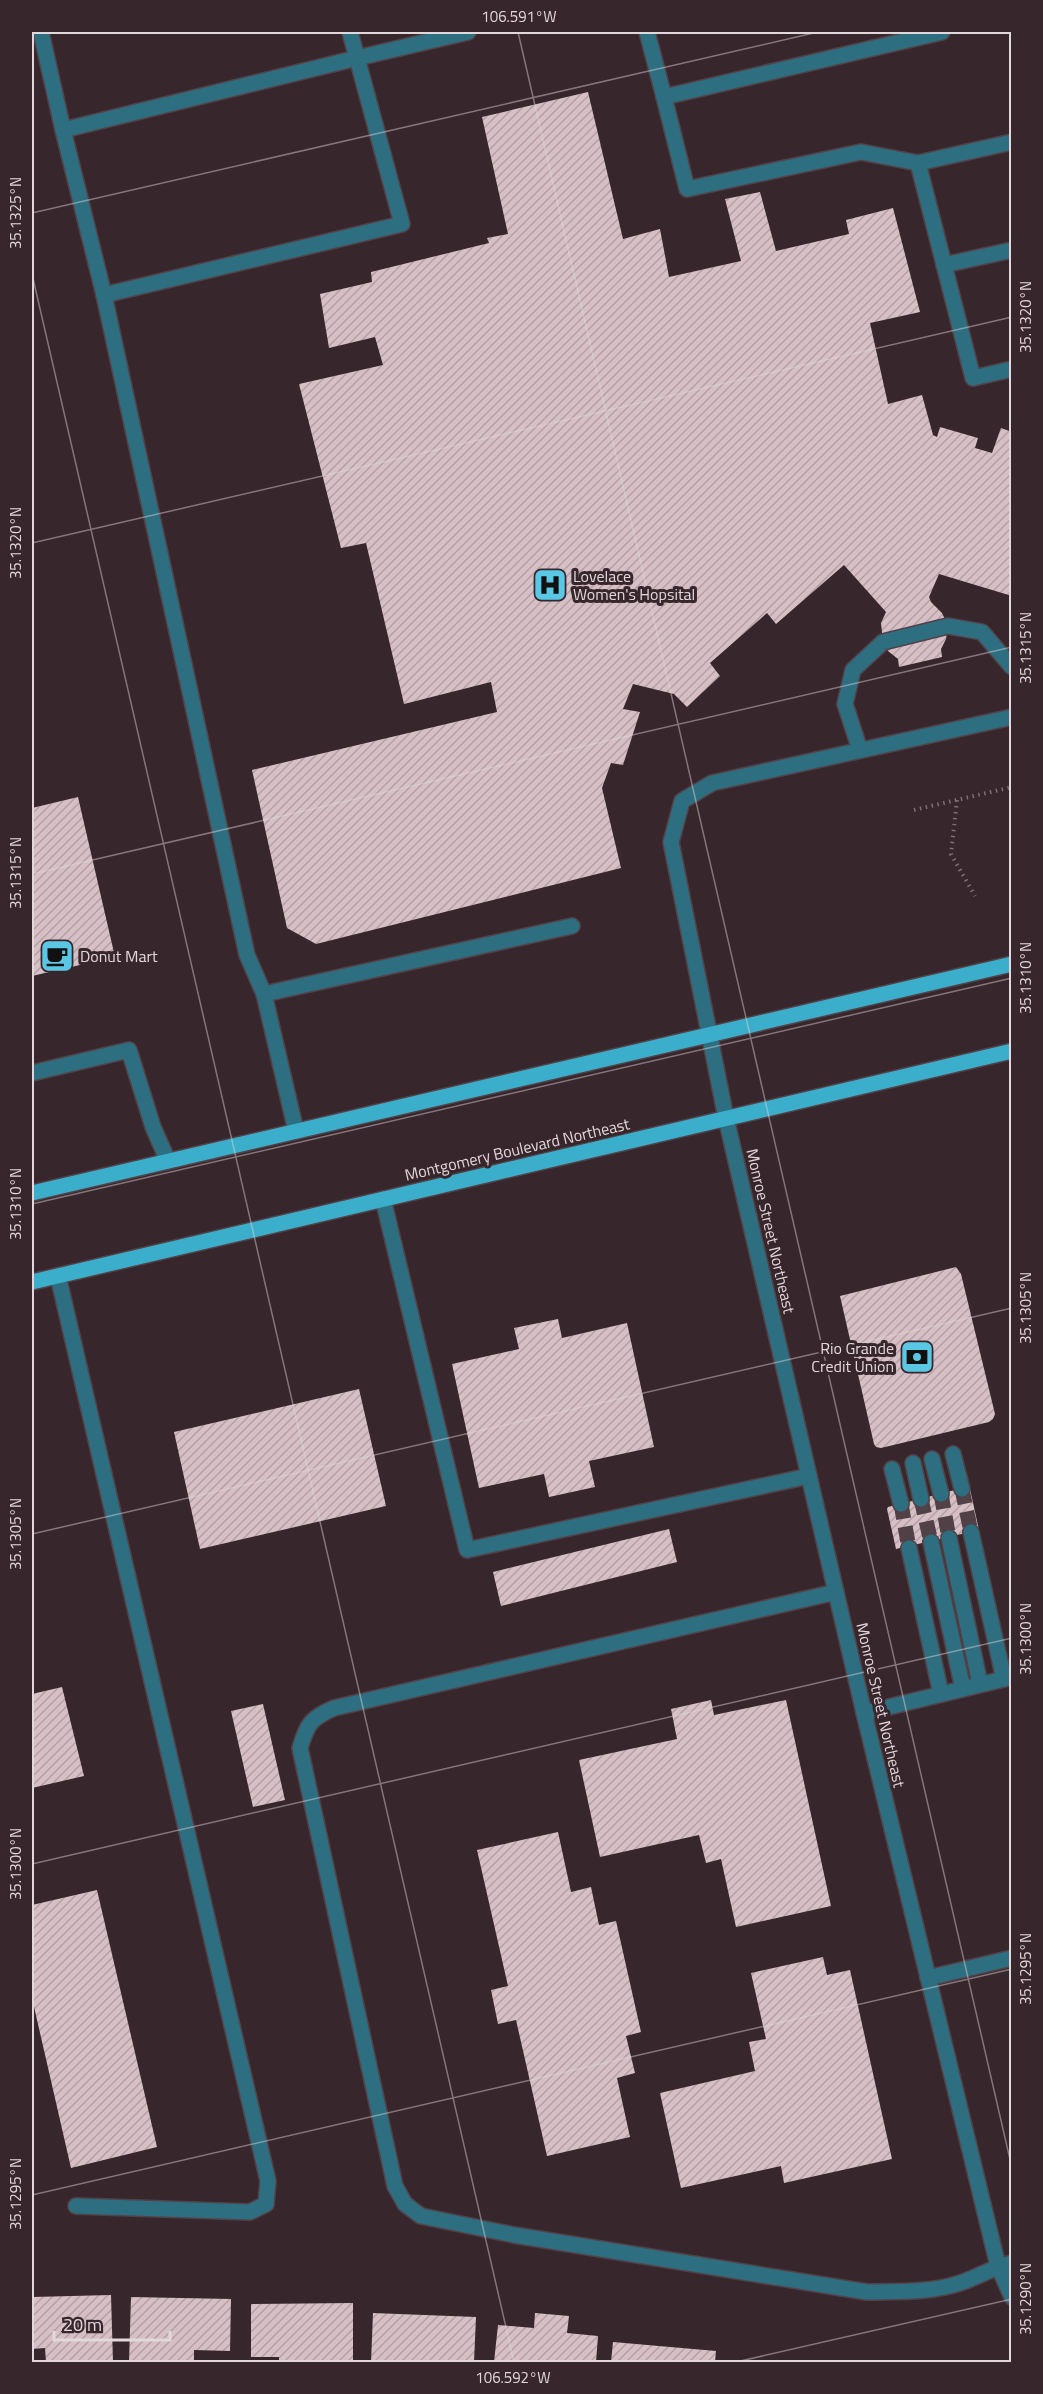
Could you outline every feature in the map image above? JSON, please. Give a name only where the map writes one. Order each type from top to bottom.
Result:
[{"type":"main road","points":[[32,1192],[1011,964]]},
{"type":"main road","name":"Montgomery Boulevard Northeast","points":[[32,1282],[1011,1050]]},
{"type":"street","points":[[32,33],[40,32],[104,295],[247,955],[264,994],[296,1131]]},
{"type":"street","points":[[104,295],[402,224],[350,32]]},
{"type":"street","points":[[63,130],[468,32]]},
{"type":"street","points":[[647,32],[687,189],[861,152],[918,163],[1011,142]]},
{"type":"street","points":[[664,97],[942,32]]},
{"type":"street","points":[[918,163],[973,378],[1011,369]]},
{"type":"street","points":[[944,265],[1011,250]]},
{"type":"street","points":[[860,750],[845,704],[853,670],[883,642],[948,626],[982,632],[1011,667]]},
{"type":"street","name":"Monroe Street Northeast","points":[[1011,717],[712,783],[682,801],[670,842],[726,1118],[864,1713],[928,1978],[1005,2264],[1011,2297]]},
{"type":"street","points":[[264,994],[572,926]]},
{"type":"street","points":[[32,1073],[129,1050],[153,1127],[168,1161]]},
{"type":"street","points":[[382,1200],[467,1550],[809,1476]]},
{"type":"street","points":[[58,1276],[268,2181],[266,2204],[250,2212],[76,2206]]},
{"type":"street","points":[[953,1454],[962,1489]]},
{"type":"street","points":[[932,1459],[940,1494]]},
{"type":"street","points":[[913,1464],[921,1499]]},
{"type":"street","points":[[892,1469],[901,1504]]},
{"type":"street","points":[[864,1713],[1008,1678],[970,1532]]},
{"type":"street","points":[[949,1538],[980,1684]]},
{"type":"street","points":[[931,1542],[963,1689]]},
{"type":"street","points":[[909,1548],[941,1694]]},
{"type":"street","points":[[836,1592],[334,1707],[316,1715],[306,1729],[300,1748],[384,2144],[395,2186],[405,2204],[421,2216],[513,2235],[867,2292],[923,2291],[960,2283],[1005,2264]]},
{"type":"street","points":[[928,1978],[1011,1958]]},
{"type":"path","points":[[914,810],[1011,787]]},
{"type":"path","points":[[957,800],[951,854],[975,896]]},
{"type":"building","points":[[588,92],[623,239],[660,229],[669,277],[741,261],[725,199],[760,192],[776,251],[849,234],[846,220],[893,208],[920,312],[870,323],[888,404],[922,395],[933,435],[937,437],[940,427],[978,438],[975,448],[992,453],[1001,428],[1012,432],[1012,596],[939,574],[929,597],[942,613],[948,626],[946,639],[941,649],[942,657],[899,667],[898,659],[888,651],[883,642],[881,623],[886,612],[844,565],[776,624],[767,613],[710,663],[720,676],[687,707],[674,694],[633,684],[623,709],[640,712],[623,765],[611,763],[602,788],[621,868],[316,944],[287,928],[252,770],[497,712],[491,682],[404,704],[366,543],[341,548],[299,384],[383,365],[375,337],[329,348],[320,294],[372,282],[371,272],[489,243],[487,238],[508,234],[482,117]]},
{"type":"building","points":[[78,797],[115,957],[32,976],[32,808]]},
{"type":"building","name":"Rio Grande Credit Union","points":[[956,1267],[961,1274],[995,1414],[993,1419],[989,1422],[881,1448],[876,1447],[840,1296]]},
{"type":"building","points":[[558,1319],[562,1338],[627,1323],[654,1447],[589,1461],[595,1487],[549,1497],[544,1474],[479,1488],[452,1364],[519,1349],[514,1328]]},
{"type":"building","points":[[359,1389],[386,1506],[200,1549],[174,1432]]},
{"type":"building","points":[[967,1487],[970,1489],[979,1530],[896,1549],[888,1507]]},
{"type":"building","points":[[669,1529],[677,1562],[501,1606],[493,1572]]},
{"type":"building","points":[[62,1687],[84,1776],[32,1788],[32,1694]]},
{"type":"building","points":[[711,1700],[714,1715],[786,1700],[831,1906],[736,1927],[721,1859],[706,1863],[699,1835],[600,1857],[579,1760],[677,1739],[671,1709]]},
{"type":"building","points":[[263,1704],[285,1800],[253,1807],[231,1711]]},
{"type":"building","points":[[558,1832],[571,1892],[591,1887],[599,1925],[616,1921],[641,2032],[626,2036],[635,2073],[617,2078],[630,2137],[547,2156],[516,2020],[498,2024],[491,1990],[508,1986],[477,1850]]},
{"type":"building","points":[[97,1890],[157,2147],[71,2168],[32,1998],[32,1905]]},
{"type":"building","points":[[823,1957],[827,1975],[850,1970],[892,2159],[784,2183],[781,2166],[681,2188],[660,2093],[755,2071],[749,2042],[766,2039],[751,1973]]},
{"type":"building","points":[[111,2295],[113,2362],[46,2362],[45,2348],[32,2349],[32,2297]]},
{"type":"building","points":[[131,2297],[231,2299],[230,2351],[194,2350],[194,2362],[129,2362]]},
{"type":"building","points":[[353,2303],[353,2362],[279,2362],[279,2357],[251,2357],[251,2304]]},
{"type":"building","points":[[373,2313],[476,2317],[474,2362],[371,2362]]},
{"type":"building","points":[[535,2313],[569,2316],[567,2333],[598,2336],[596,2362],[494,2362],[498,2325],[534,2328]]},
{"type":"building","points":[[613,2342],[716,2351],[715,2362],[611,2362]]},
{"type":"tunnel","points":[[962,1489],[971,1532]]},
{"type":"tunnel","points":[[941,1494],[949,1538]]},
{"type":"tunnel","points":[[921,1499],[931,1542]]},
{"type":"tunnel","points":[[901,1504],[909,1548]]},
{"type":"place","name":"Lovelace Women's Hopsital","points":[[550,585]]},
{"type":"place","name":"Donut Mart","points":[[57,956]]},
{"type":"place","name":"Rio Grande Credit Union","points":[[917,1357]]}]
